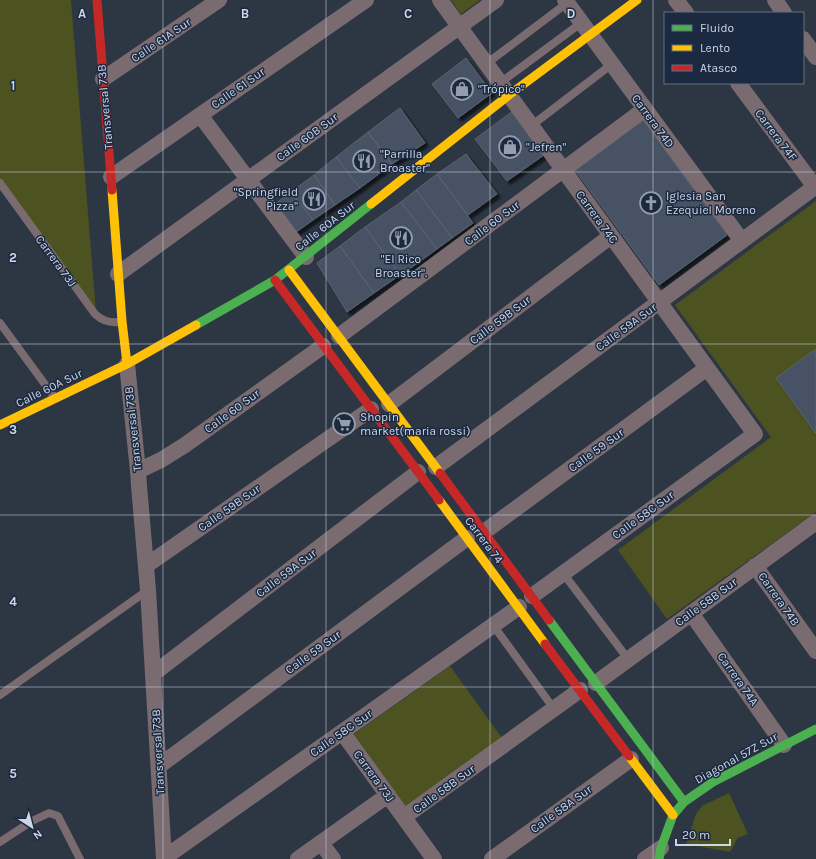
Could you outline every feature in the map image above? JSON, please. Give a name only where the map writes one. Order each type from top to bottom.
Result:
[{"type":"street","name":"Transversal 73B","points":[[97,0],[122,322],[147,565],[164,858]]},
{"type":"street","name":"Calle 61A Sur","points":[[103,79],[219,0]]},
{"type":"street","name":"Calle 61 Sur","points":[[111,177],[366,0]]},
{"type":"street","name":"Carrera 74C","points":[[440,0],[755,434]]},
{"type":"street","name":"Calle 60B Sur","points":[[118,274],[496,0]]},
{"type":"street","name":"Calle 60A Sur","points":[[0,425],[127,364],[275,280],[306,257],[505,89],[586,29],[637,0]]},
{"type":"street","points":[[676,0],[685,12]]},
{"type":"street","points":[[775,0],[783,12]]},
{"type":"street","name":"Carrera 74D","points":[[566,2],[742,241]]},
{"type":"street","points":[[804,40],[816,57]]},
{"type":"street","name":"Carrera 74F","points":[[739,84],[816,186]]},
{"type":"street","name":"Calle 60 Sur","points":[[339,336],[645,110]]},
{"type":"street","points":[[200,115],[306,257]]},
{"type":"street","name":"Calle 59A Sur","points":[[436,467],[816,186]]},
{"type":"street","name":"Calle 59B Sur","points":[[389,404],[611,236]]},
{"type":"street","name":"Carrera 74","points":[[289,270],[684,802]]},
{"type":"street","name":"Carrera 74","points":[[275,280],[673,815]]},
{"type":"street","name":"Calle 60 Sur","points":[[138,471],[161,460],[185,445],[323,346]]},
{"type":"street","name":"Calle 59 Sur","points":[[484,532],[707,368]]},
{"type":"street","name":"Calle 59B Sur","points":[[147,565],[371,409]]},
{"type":"street","name":"Calle 58C Sur","points":[[532,596],[755,434]]},
{"type":"street","name":"Calle 59A Sur","points":[[153,674],[418,472]]},
{"type":"street","name":"Calle 58B Sur","points":[[596,683],[816,522]]},
{"type":"street","name":"Calle 59 Sur","points":[[159,766],[467,538]]},
{"type":"street","name":"Carrera 74B","points":[[756,566],[816,651]]},
{"type":"street","name":"Calle 58C Sur","points":[[164,858],[519,608]]},
{"type":"street","name":"Carrera 74A","points":[[691,613],[784,745]]},
{"type":"street","name":"Calle 58B Sur","points":[[404,817],[580,690]]},
{"type":"street","name":"Diagonal 57Z Sur","points":[[673,815],[684,802],[712,782],[816,729]]},
{"type":"street","name":"Carrera 73J","points":[[342,732],[434,859]]},
{"type":"street","name":"Calle 58A Sur","points":[[492,859],[631,759]]},
{"type":"street","points":[[298,859],[388,795]]},
{"type":"street","points":[[645,859],[660,853],[673,815]]},
{"type":"street","points":[[322,843],[333,859]]},
{"type":"lane","points":[[486,64],[566,2]]},
{"type":"lane","points":[[505,89],[586,29]]},
{"type":"lane","points":[[531,126],[612,64]]},
{"type":"lane","name":"Carrera 73J","points":[[0,183],[95,314],[106,321],[122,322]]},
{"type":"lane","points":[[0,323],[55,399]]},
{"type":"lane","points":[[564,573],[628,659]]},
{"type":"lane","points":[[0,695],[148,590]]},
{"type":"lane","points":[[493,626],[554,709]]},
{"type":"lane","points":[[0,842],[49,813],[58,816],[80,859]]},
{"type":"green space","points":[[0,0],[71,0],[96,313],[0,181]]},
{"type":"green space","points":[[451,0],[480,0],[461,14]]},
{"type":"green space","points":[[816,201],[816,512],[667,619],[618,550],[771,437],[675,305]]},
{"type":"green space","points":[[450,666],[502,738],[405,807],[353,735]]},
{"type":"green space","points":[[729,793],[748,834],[738,838],[730,852],[686,844],[696,814],[702,806]]},
{"type":"building","name":"\"Trópico\"","points":[[466,58],[492,93],[458,118],[432,84]]},
{"type":"building","points":[[400,108],[425,143],[392,164],[368,132]]},
{"type":"building","name":"\"Jefren\"","points":[[513,111],[544,155],[507,181],[475,139]]},
{"type":"building","name":"Iglesia San Ezequiel Moreno","points":[[643,120],[727,235],[659,285],[575,170]]},
{"type":"building","name":"\"Parrilla Broaster\"","points":[[368,132],[392,164],[360,188],[336,157]]},
{"type":"building","points":[[466,154],[497,194],[468,215],[437,174]]},
{"type":"building","points":[[336,157],[360,188],[335,205],[314,175]]},
{"type":"building","points":[[437,174],[473,223],[452,238],[416,190]]},
{"type":"building","name":"\"Springfield Pizza\"","points":[[314,175],[335,205],[313,220],[291,192]]},
{"type":"building","points":[[416,190],[452,238],[437,249],[401,202]]},
{"type":"building","points":[[291,192],[313,220],[292,235],[271,207]]},
{"type":"building","name":"\"El Rico Broaster\".","points":[[401,202],[437,249],[401,275],[365,227]]},
{"type":"building","points":[[365,227],[400,275],[374,293],[340,246]]},
{"type":"building","points":[[340,246],[374,293],[347,312],[317,263]]},
{"type":"building","points":[[816,349],[816,434],[776,378]]},
{"type":"traffic: fast","points":[[196,325],[275,280],[371,204]]},
{"type":"traffic: fast","points":[[549,620],[684,802]]},
{"type":"traffic: fast","points":[[659,859],[661,848],[673,815],[684,802],[713,782],[816,729]]},
{"type":"traffic: slow","points":[[371,204],[509,95],[637,0]]},
{"type":"traffic: slow","points":[[112,190],[122,321],[127,364]]},
{"type":"traffic: slow","points":[[289,270],[440,473]]},
{"type":"traffic: slow","points":[[0,425],[127,364],[196,325]]},
{"type":"traffic: slow","points":[[439,500],[545,644]]},
{"type":"traffic: slow","points":[[629,756],[673,815]]},
{"type":"traffic: jam","points":[[97,0],[112,190]]},
{"type":"traffic: jam","points":[[275,280],[439,500]]},
{"type":"traffic: jam","points":[[440,473],[549,620]]},
{"type":"traffic: jam","points":[[545,644],[629,756]]},
{"type":"place","name":"\"Trópico\"","points":[[462,89]]},
{"type":"place","name":"\"Jefren\"","points":[[510,147]]},
{"type":"place","name":"\"Parrilla Broaster\"","points":[[364,161]]},
{"type":"place","name":"\"Springfield Pizza\"","points":[[314,199]]},
{"type":"place","name":"Iglesia San Ezequiel Moreno","points":[[651,203]]},
{"type":"place","name":"\"El Rico Broaster\".","points":[[401,238]]},
{"type":"place","name":"Shopin market(maria rossi)","points":[[344,424]]}]
